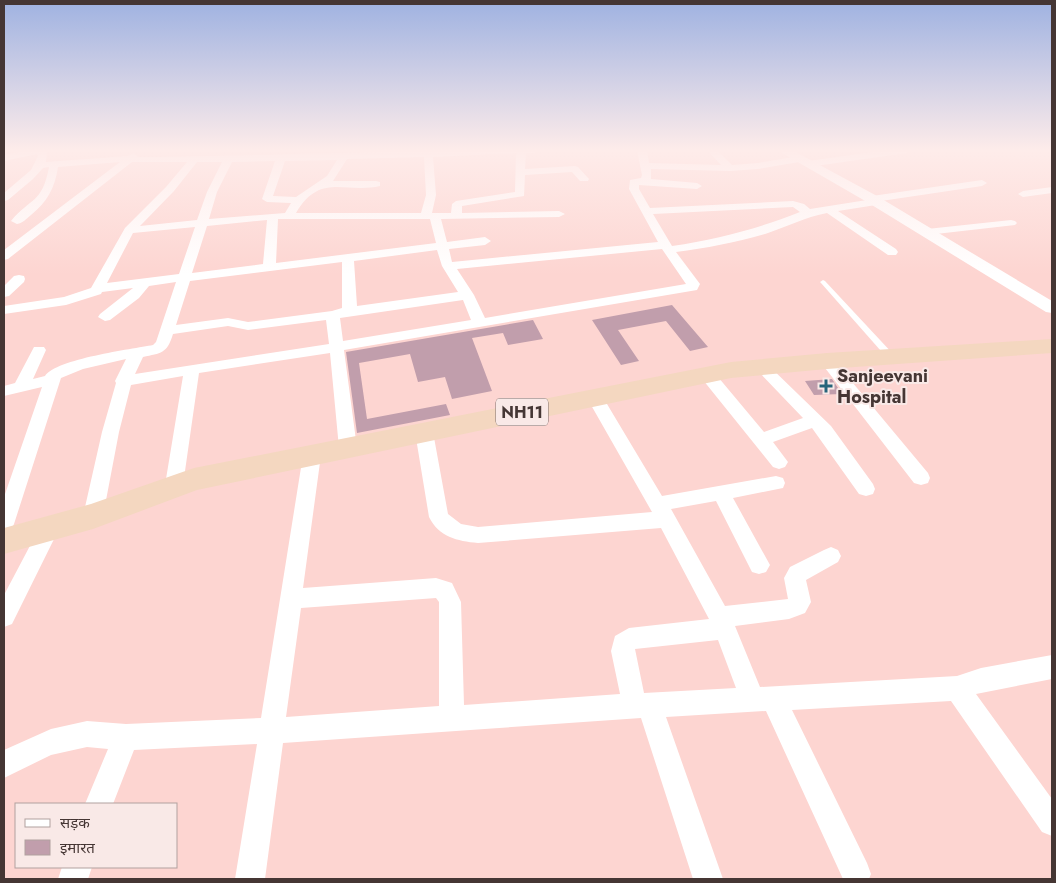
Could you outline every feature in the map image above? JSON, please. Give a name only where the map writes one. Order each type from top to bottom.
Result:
[{"type":"highway","name":"NH11","points":[[4,541],[93,516],[174,485],[213,475],[707,375],[761,366],[1052,346]]},
{"type":"street","points":[[18,221],[36,206],[49,191]]},
{"type":"street","points":[[4,256],[90,191]]},
{"type":"street","points":[[98,288],[129,230],[168,191]]},
{"type":"street","points":[[4,524],[53,376],[89,363],[158,349],[163,344],[213,191]]},
{"type":"street","points":[[270,191],[267,199],[298,200]]},
{"type":"street","points":[[289,215],[298,200],[312,191]]},
{"type":"street","points":[[431,191],[430,216],[443,246],[448,266],[467,295],[479,321]]},
{"type":"street","points":[[456,216],[457,204],[520,194],[520,191]]},
{"type":"street","points":[[123,381],[692,287],[693,284],[666,247],[637,191]]},
{"type":"street","points":[[857,191],[1052,308]]},
{"type":"street","points":[[448,266],[715,243],[764,230],[808,213],[933,191]]},
{"type":"street","points":[[1023,194],[1043,191]]},
{"type":"street","points":[[647,211],[793,204],[800,206],[808,213]]},
{"type":"street","points":[[829,210],[892,252]]},
{"type":"street","points":[[129,230],[289,215],[456,216],[559,214]]},
{"type":"street","points":[[269,267],[273,216]]},
{"type":"street","points":[[4,221],[50,222]]},
{"type":"street","points":[[927,232],[1011,223]]},
{"type":"street","points":[[4,310],[66,301],[89,294],[98,288],[485,241]]},
{"type":"street","points":[[348,257],[350,306],[341,313],[336,347],[348,448]]},
{"type":"street","points":[[4,293],[19,279]]},
{"type":"street","points":[[105,317],[134,295],[144,283]]},
{"type":"street","points":[[167,331],[228,322],[248,326],[467,295]]},
{"type":"street","points":[[21,387],[40,350]]},
{"type":"street","points":[[93,516],[123,381],[137,353]]},
{"type":"street","points":[[828,361],[921,478]]},
{"type":"street","points":[[761,366],[825,430],[866,489]]},
{"type":"street","points":[[174,485],[192,369]]},
{"type":"street","points":[[707,375],[779,462]]},
{"type":"street","points":[[4,391],[53,379]]},
{"type":"street","points":[[595,398],[662,512],[856,874]]},
{"type":"street","points":[[761,440],[816,420]]},
{"type":"street","points":[[424,432],[439,518],[447,528],[460,533],[478,535],[662,512],[721,493],[776,483]]},
{"type":"street","points":[[250,879],[312,455]]},
{"type":"street","points":[[721,493],[759,565]]},
{"type":"street","points":[[4,618],[49,528]]},
{"type":"street","points":[[708,879],[642,706],[623,652],[623,644],[629,639],[722,623],[797,606],[800,602],[795,578],[798,574],[831,556]]},
{"type":"street","points":[[292,599],[436,588],[444,589],[448,594],[450,602],[452,718]]},
{"type":"street","points":[[4,765],[27,752],[51,742],[87,734],[126,736],[219,734],[642,706],[957,688],[981,680],[1052,667]]},
{"type":"street","points":[[957,688],[1052,822]]},
{"type":"street","points":[[99,803],[126,736]]},
{"type":"lane","points":[[824,282],[891,357]]},
{"type":"building","points":[[672,305],[708,347],[690,351],[666,321],[618,330],[639,361],[621,365],[592,320]]},
{"type":"building","points":[[533,320],[543,339],[508,345],[503,333],[472,338],[492,391],[452,399],[445,377],[418,382],[410,354],[359,363],[367,419],[446,404],[450,415],[357,433],[346,352]]},
{"type":"building","points":[[832,379],[842,394],[814,395],[805,381]]},
{"type":"place","name":"Sanjeevani Hospital","points":[[826,386]]}]
